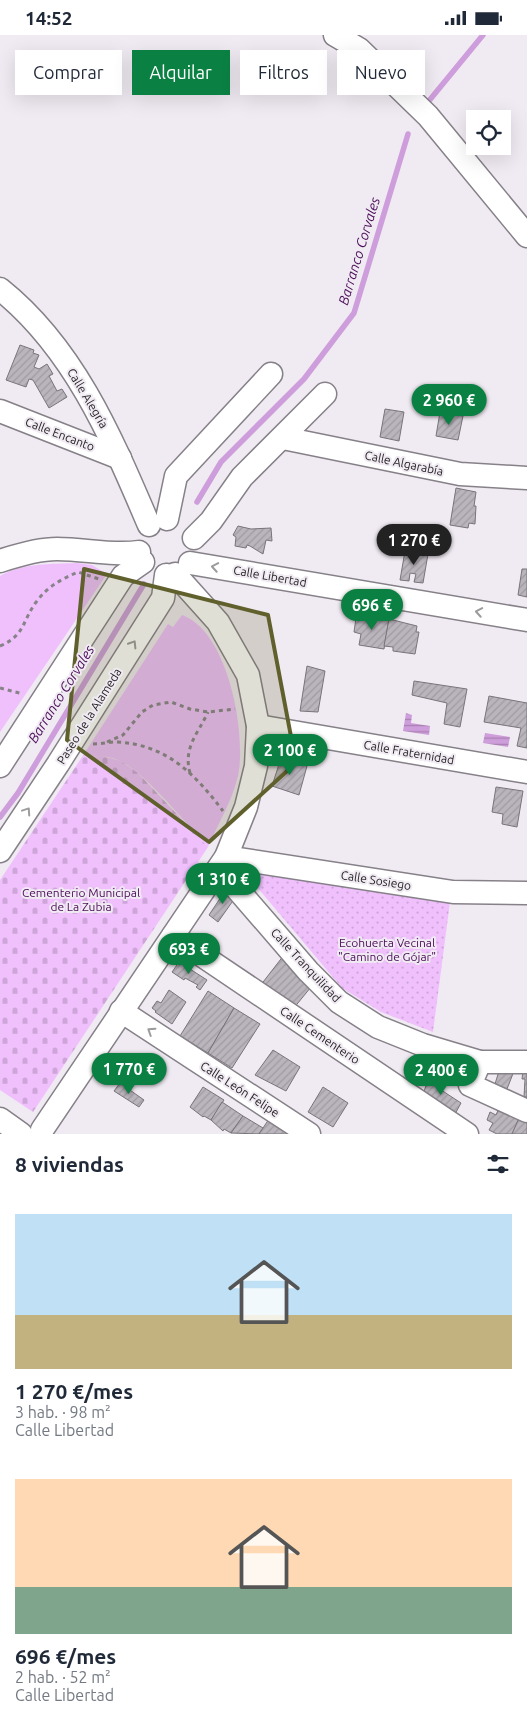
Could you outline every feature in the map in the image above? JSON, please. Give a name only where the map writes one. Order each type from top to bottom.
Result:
[{"type":"street","points":[[335,35],[359,49],[428,116],[527,236]]},
{"type":"street","name":"Calle Alegría","points":[[0,289],[55,345],[94,403],[120,458],[158,522]]},
{"type":"street","points":[[158,522],[184,525],[194,538],[194,555],[177,571],[149,569],[141,557],[140,537],[158,522],[176,476],[271,373]]},
{"type":"street","points":[[194,538],[211,521],[242,477],[326,394]]},
{"type":"street","name":"Calle Encanto","points":[[0,411],[120,458]]},
{"type":"street","name":"Calle Algarabía","points":[[283,438],[460,474],[527,478]]},
{"type":"street","points":[[0,561],[23,553],[57,549],[141,557]]},
{"type":"street","points":[[0,766],[116,585],[141,557]]},
{"type":"street","points":[[0,1119],[38,1133],[222,862],[246,807],[256,766],[257,719],[248,675],[218,623],[177,571]]},
{"type":"street","name":"Calle Libertad","points":[[177,571],[527,620]]},
{"type":"street","name":"Paseo de la Alameda","points":[[0,851],[71,745],[163,597],[177,571]]},
{"type":"street","name":"Calle Fraternidad","points":[[257,719],[527,772]]},
{"type":"street","name":"Calle Sosiego","points":[[222,862],[453,892],[527,893]]},
{"type":"street","name":"Calle Tranquilidad","points":[[222,862],[308,971],[339,1002],[378,1027],[423,1045],[480,1062],[527,1063]]},
{"type":"street","name":"Calle Cementerio","points":[[173,936],[467,1134]]},
{"type":"street","name":"Calle León Felipe","points":[[122,1011],[309,1134]]},
{"type":"street","points":[[480,1062],[470,1085],[527,1111]]},
{"type":"path","points":[[0,646],[20,633],[36,601],[52,583],[78,572],[116,585]]},
{"type":"path","points":[[102,744],[122,735],[142,712],[153,705],[170,702],[190,709],[208,712],[233,709],[257,719]]},
{"type":"path","points":[[190,773],[186,759],[192,740],[200,731],[208,712]]},
{"type":"path","points":[[71,745],[116,742],[150,748],[163,753],[200,781],[236,827]]},
{"type":"highlighted area","points":[[84,569],[268,615],[296,763],[209,842],[67,740]]},
{"type":"green space","points":[[77,563],[92,565],[107,574],[0,732],[0,576],[27,566]]},
{"type":"green space","points":[[182,615],[198,625],[211,641],[222,662],[231,685],[240,735],[238,776],[229,803],[208,847],[153,787],[130,766],[106,757],[82,757],[168,624],[173,627]]},
{"type":"green space","name":"Cementerio Municipal de La Zubia","points":[[102,756],[121,761],[138,773],[208,847],[33,1112],[0,1090],[0,880],[82,757]]},
{"type":"green space","name":"Ecohuerta Vecinal \"Camino de Gójar\"","points":[[241,868],[450,902],[433,1032],[381,1012],[342,988]]},
{"type":"shaded area","points":[[406,713],[412,715],[411,723],[430,726],[429,735],[403,731]]},
{"type":"shaded area","points":[[485,733],[510,737],[508,747],[483,743]]},
{"type":"building","points":[[20,345],[34,350],[33,353],[39,355],[34,367],[39,369],[47,364],[53,374],[49,376],[57,391],[62,389],[67,397],[49,408],[33,380],[29,379],[26,387],[6,380]]},
{"type":"building","points":[[385,409],[404,412],[399,441],[380,437]]},
{"type":"building","points":[[440,412],[463,416],[458,440],[436,436]]},
{"type":"building","points":[[456,488],[476,492],[474,506],[476,506],[475,524],[469,523],[468,528],[450,525]]},
{"type":"building","points":[[238,526],[251,529],[271,528],[272,541],[266,540],[263,554],[247,545],[246,548],[235,546],[236,537],[233,535]]},
{"type":"building","points":[[405,551],[428,554],[423,583],[414,582],[416,574],[410,573],[409,581],[400,580]]},
{"type":"building","points":[[522,569],[527,569],[527,597],[518,595]]},
{"type":"building","points":[[371,613],[389,619],[384,649],[359,645],[361,634],[354,632],[356,618],[370,620]]},
{"type":"building","points":[[389,619],[417,626],[416,632],[419,632],[415,654],[393,651],[393,647],[384,646]]},
{"type":"building","points":[[307,666],[325,671],[318,712],[300,711]]},
{"type":"building","points":[[414,681],[467,689],[460,727],[444,724],[447,703],[412,695]]},
{"type":"building","points":[[489,696],[527,703],[527,748],[517,746],[521,728],[484,722]]},
{"type":"building","points":[[281,758],[307,766],[299,795],[272,786]]},
{"type":"building","points":[[496,787],[523,791],[517,827],[502,824],[503,814],[492,812]]},
{"type":"building","points":[[227,888],[237,895],[218,922],[209,915]]},
{"type":"building","points":[[284,955],[311,987],[293,1009],[260,986]]},
{"type":"building","points":[[179,962],[207,980],[200,990],[196,987],[198,985],[185,978],[184,980],[172,972]]},
{"type":"building","points":[[169,990],[186,1002],[172,1024],[152,1008],[157,1001],[161,1003]]},
{"type":"building","points":[[208,991],[234,1008],[208,1053],[180,1036]]},
{"type":"building","points":[[234,1008],[260,1024],[232,1068],[208,1053]]},
{"type":"building","points":[[273,1050],[300,1067],[286,1091],[255,1075]]},
{"type":"building","points":[[499,1071],[514,1071],[507,1089],[495,1084]]},
{"type":"building","points":[[523,1071],[527,1071],[527,1097],[524,1097],[525,1079],[522,1079]]},
{"type":"building","points":[[430,1075],[439,1079],[435,1086],[461,1103],[455,1114],[423,1094]]},
{"type":"building","points":[[120,1083],[144,1100],[139,1107],[114,1091]]},
{"type":"building","points":[[203,1087],[224,1100],[211,1120],[203,1117],[190,1107]]},
{"type":"building","points":[[323,1087],[348,1103],[333,1127],[308,1112]]},
{"type":"building","points":[[222,1102],[243,1116],[231,1133],[224,1129],[223,1131],[211,1120]]},
{"type":"building","points":[[499,1108],[520,1117],[512,1134],[497,1134],[489,1130],[493,1123],[487,1120],[490,1112],[496,1115]]},
{"type":"building","points":[[243,1116],[263,1128],[259,1134],[231,1133]]},
{"type":"building","points":[[519,1118],[527,1121],[527,1134],[512,1134]]},
{"type":"building","points":[[269,1119],[291,1134],[259,1134]]},
{"type":"waterway","name":"Barranco Corvales","points":[[428,102],[483,35]]},
{"type":"waterway","name":"Barranco Corvales","points":[[197,502],[221,462],[304,379],[354,313],[408,134]]},
{"type":"waterway","name":"Barranco Corvales","points":[[0,817],[18,793],[144,584]]}]
